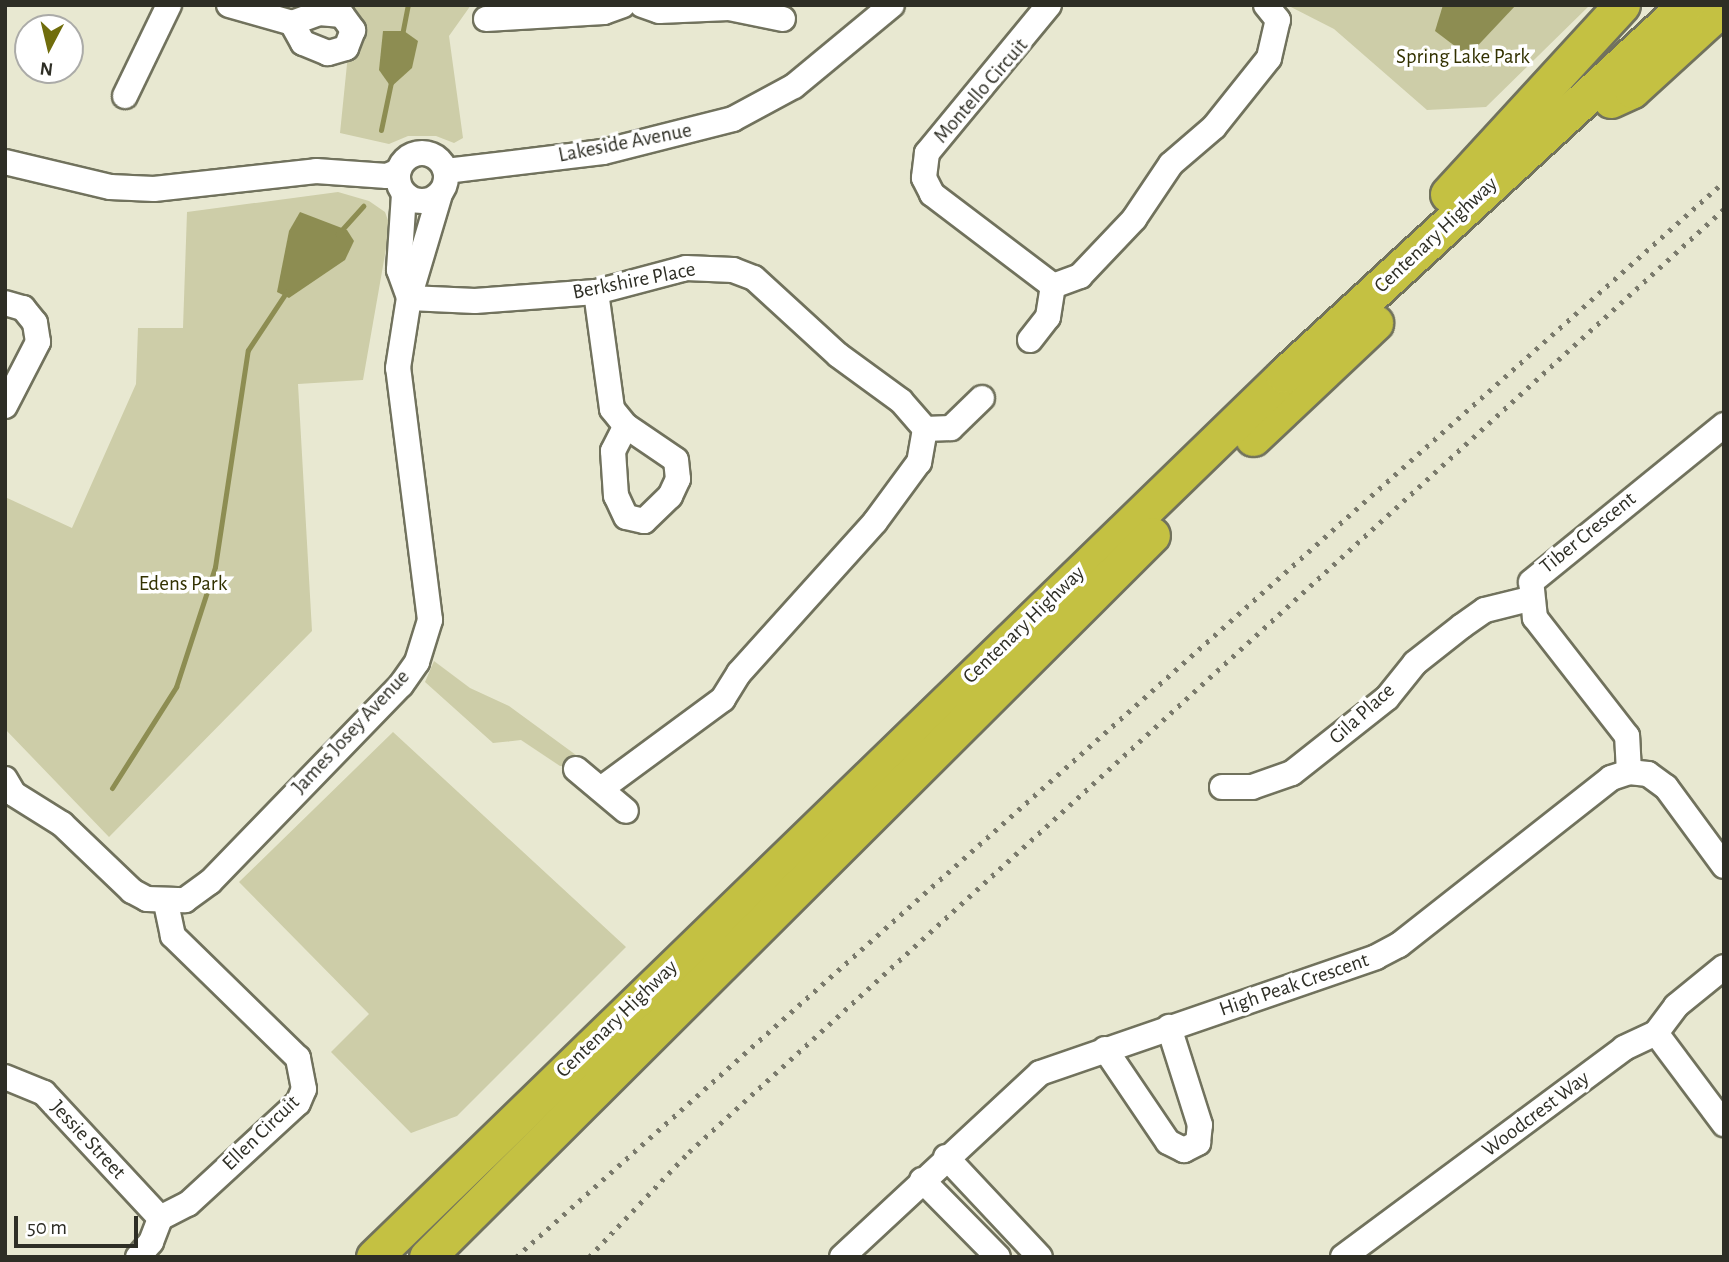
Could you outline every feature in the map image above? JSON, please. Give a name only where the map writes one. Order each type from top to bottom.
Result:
[{"type":"highway","points":[[1284,375],[1295,354],[1622,5]]},
{"type":"highway","name":"Centenary Highway","points":[[374,1257],[1284,375],[1686,5]]},
{"type":"highway","name":"Centenary Highway","points":[[427,1257],[1187,499],[1711,5]]},
{"type":"highway","points":[[1611,100],[1632,90],[1724,6]]},
{"type":"street","points":[[125,96],[169,5]]},
{"type":"street","points":[[229,5],[292,23]]},
{"type":"street","points":[[486,19],[604,12],[623,5]]},
{"type":"street","points":[[642,5],[659,11],[729,8],[783,19]]},
{"type":"street","name":"Lakeside Avenue","points":[[443,182],[603,152],[733,119],[794,86],[892,5]]},
{"type":"street","name":"Montello Circuit","points":[[1049,5],[927,153],[924,178],[932,194],[1053,286]]},
{"type":"street","points":[[1030,340],[1048,317],[1053,286],[1080,276],[1116,238],[1171,164],[1214,127],[1269,58],[1278,20],[1266,5]]},
{"type":"street","points":[[5,162],[110,187],[154,190],[316,171],[387,176],[401,183],[420,201],[443,182],[438,158],[422,152],[407,158],[401,183]]},
{"type":"street","name":"James Josey Avenue","points":[[166,902],[184,900],[210,882],[401,685],[416,662],[430,620],[398,368],[409,298],[443,182]]},
{"type":"street","name":"James Josey Avenue","points":[[401,183],[399,270],[409,298]]},
{"type":"street","name":"Berkshire Place","points":[[409,298],[475,301],[596,292],[687,268],[733,270],[754,278],[838,355],[901,401],[925,429]]},
{"type":"street","points":[[596,292],[607,389],[626,426]]},
{"type":"street","points":[[5,303],[23,308],[35,323],[38,342],[5,405]]},
{"type":"street","points":[[601,789],[723,699],[739,674],[875,522],[919,462],[925,429],[951,428],[982,398]]},
{"type":"street","name":"Tiber Crescent","points":[[1629,772],[1627,736],[1535,618],[1529,598],[1531,582],[1541,568],[1724,425]]},
{"type":"street","name":"Gila Place","points":[[1222,787],[1252,787],[1292,773],[1387,698],[1415,663],[1462,626],[1485,610],[1529,598]]},
{"type":"street","points":[[576,769],[626,811]]},
{"type":"street","points":[[1629,772],[1648,775],[1666,787],[1724,866]]},
{"type":"street","name":"High Peak Crescent","points":[[842,1257],[1021,1086],[1105,1049],[1399,945],[1611,778],[1629,772]]},
{"type":"street","points":[[8,792],[62,824],[132,891],[166,902]]},
{"type":"street","name":"Ellen Circuit","points":[[160,1217],[188,1204],[298,1103],[305,1073],[298,1058],[173,936],[166,902]]},
{"type":"street","name":"Woodcrest Way","points":[[1343,1257],[1624,1048],[1656,1033],[1676,1006],[1724,967]]},
{"type":"street","points":[[1105,1049],[1168,1142],[1184,1150],[1198,1143],[1200,1125],[1169,1027]]},
{"type":"street","points":[[1656,1033],[1724,1124]]},
{"type":"street","name":"Jessie Street","points":[[5,1077],[44,1093],[160,1217]]},
{"type":"street","points":[[946,1157],[1040,1257]]},
{"type":"street","points":[[922,1180],[998,1257]]},
{"type":"street","points":[[138,1257],[151,1242],[160,1217]]},
{"type":"green space","points":[[353,5],[471,5],[449,36],[463,138],[454,143],[436,136],[408,136],[389,144],[340,133]]},
{"type":"green space","name":"Spring Lake Park","points":[[1287,5],[1590,5],[1486,107],[1427,110],[1334,29]]},
{"type":"green space","name":"Edens Park","points":[[338,192],[369,201],[385,212],[390,226],[363,380],[298,384],[312,631],[109,837],[5,729],[5,497],[72,528],[136,384],[138,328],[183,328],[187,212]]},
{"type":"green space","points":[[434,661],[470,688],[509,706],[591,766],[560,766],[521,740],[493,743],[425,682]]},
{"type":"green space","points":[[393,732],[626,947],[457,1116],[411,1133],[331,1052],[369,1014],[239,882]]},
{"type":"shaded area","points":[[1443,5],[1516,5],[1468,56],[1435,31]]},
{"type":"shaded area","points":[[383,31],[404,31],[418,41],[412,68],[391,87],[379,70]]},
{"type":"shaded area","points":[[300,212],[347,230],[354,241],[345,260],[289,298],[277,292],[289,231]]},
{"type":"waterway","points":[[402,35],[408,5]]},
{"type":"waterway","points":[[381,130],[391,82]]},
{"type":"waterway","points":[[338,234],[363,206]]},
{"type":"waterway","points":[[112,788],[176,687],[215,567],[248,350],[287,291]]},
{"type":"railway","points":[[516,1257],[1724,182]]},
{"type":"railway","points":[[589,1257],[689,1152],[1724,209]]}]
